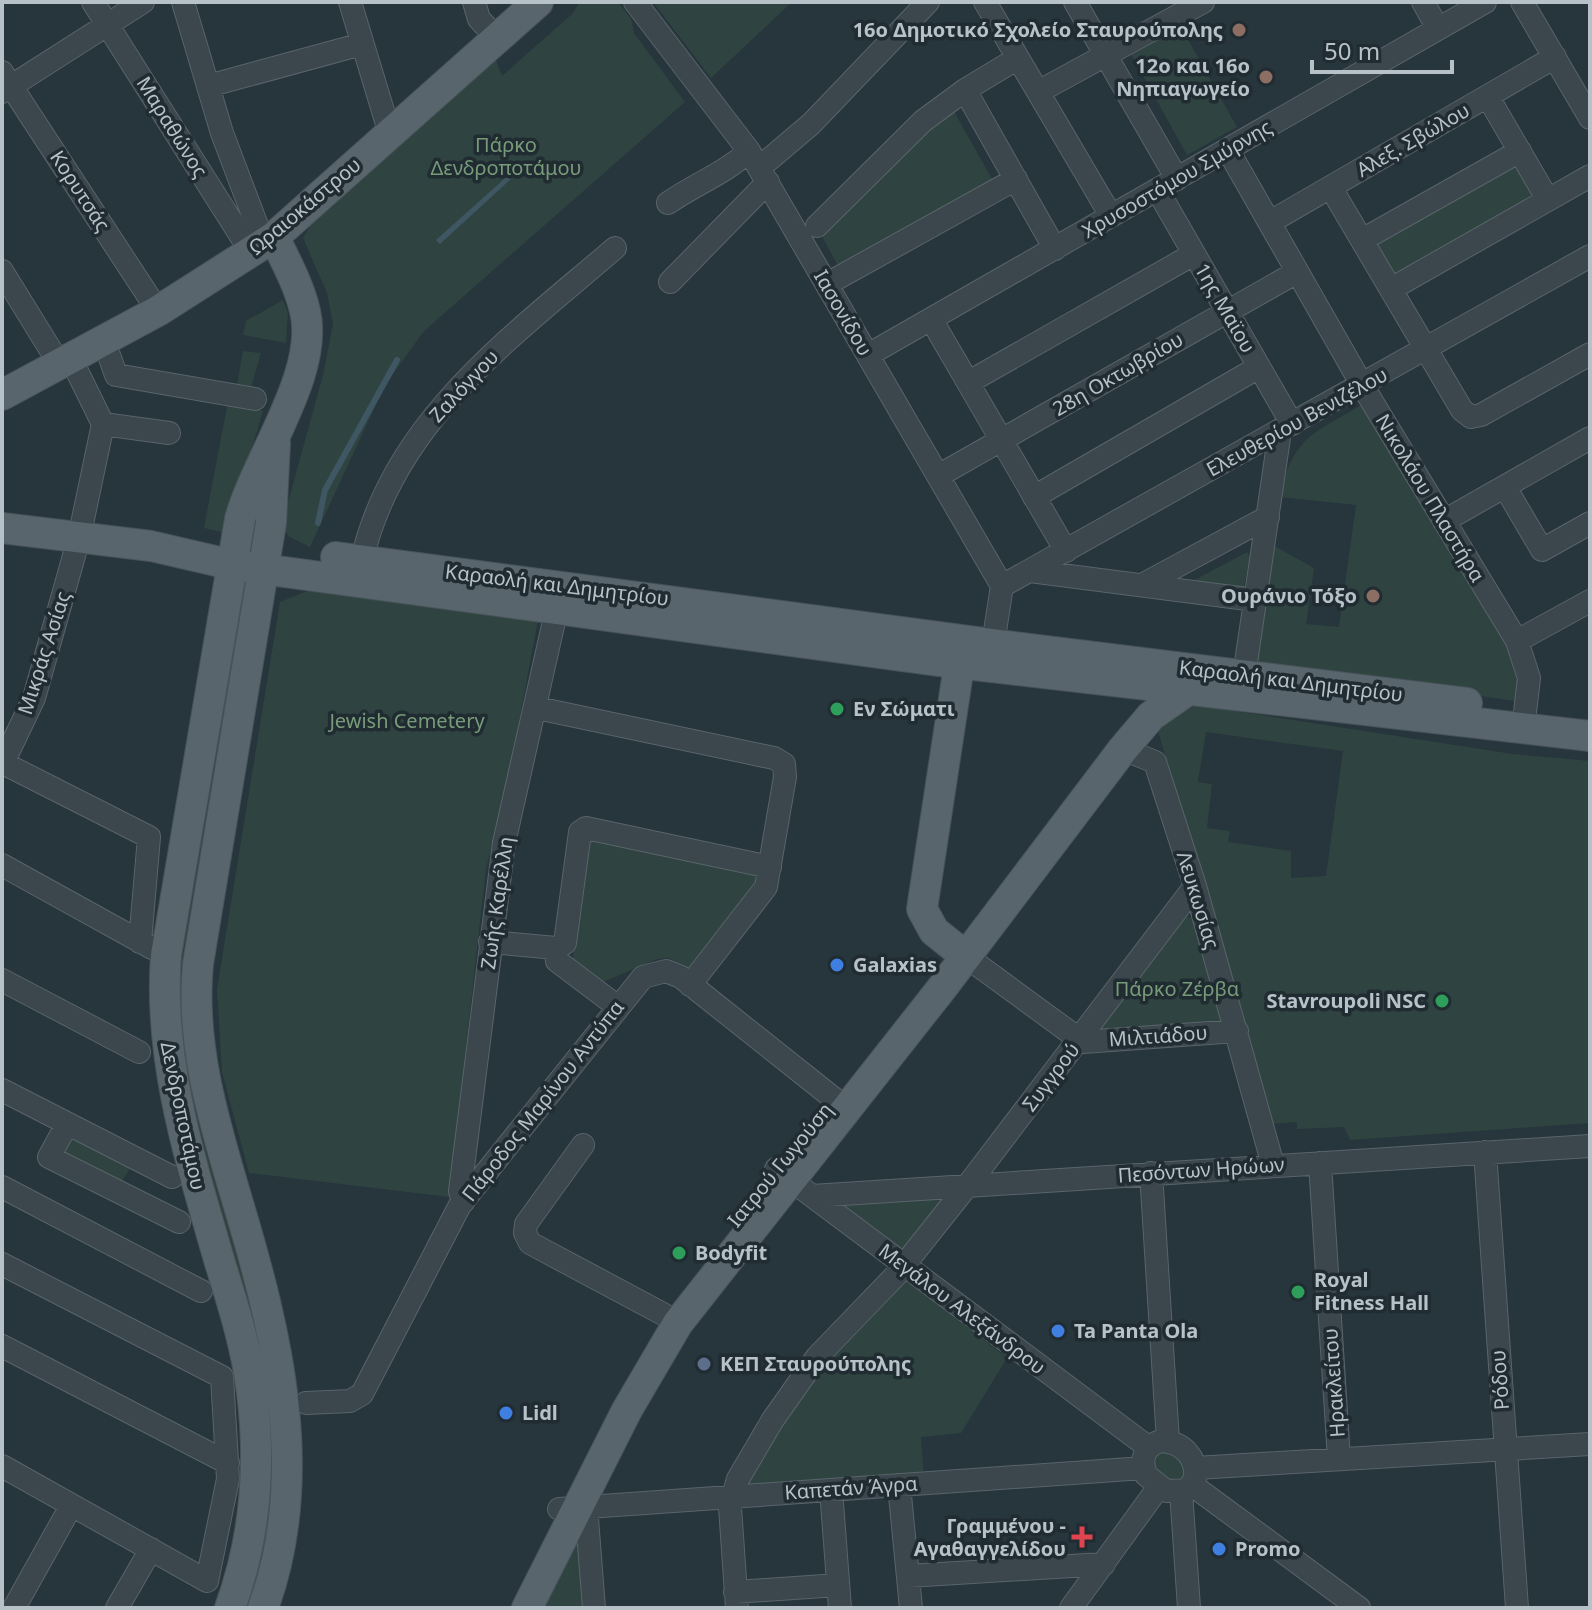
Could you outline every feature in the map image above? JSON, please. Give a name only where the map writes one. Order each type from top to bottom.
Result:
[{"type":"main road","name":"Ωραιοκάστρου","points":[[2,395],[158,311],[263,244],[538,2]]},
{"type":"main road","name":"Δενδροποτάμου","points":[[230,1608],[243,1567],[252,1517],[256,1452],[252,1392],[235,1315],[174,1093],[153,948],[248,489],[275,437],[308,348],[306,311],[263,244]]},
{"type":"main road","name":"Δενδροποτάμου","points":[[263,1608],[280,1548],[286,1506],[284,1405],[261,1282],[211,1107],[196,1004],[198,964],[265,558],[275,437]]},
{"type":"main road","name":"Καραολή και Δημητρίου","points":[[2,528],[265,558],[557,608],[961,651]]},
{"type":"main road","name":"Καραολή και Δημητρίου","points":[[265,558],[362,560],[961,651],[1132,673],[1244,676],[1524,720],[1590,736]]},
{"type":"main road","points":[[961,651],[922,909],[934,931],[964,955]]},
{"type":"main road","name":"Καραολή και Δημητρίου","points":[[1132,673],[1188,690],[1524,720],[1590,717]]},
{"type":"main road","points":[[1123,749],[1132,673]]},
{"type":"main road","name":"Ιατρού Γωγούση","points":[[511,1608],[574,1507],[678,1323],[793,1182],[840,1104],[924,984],[946,964],[964,955],[1123,749],[1151,716],[1188,690]]},
{"type":"main road","name":"Ιατρού Γωγούση","points":[[527,1608],[574,1507],[630,1367],[663,1314],[793,1182]]},
{"type":"street","name":"Μαραθώνος","points":[[93,2],[263,244]]},
{"type":"street","points":[[5,83],[143,2]]},
{"type":"street","points":[[183,2],[208,86],[263,244]]},
{"type":"street","points":[[350,2],[390,134]]},
{"type":"street","points":[[474,2],[479,19],[498,39]]},
{"type":"street","name":"Ιασονίδου","points":[[635,2],[759,167],[1002,586]]},
{"type":"street","points":[[670,282],[759,167],[811,124],[928,2]]},
{"type":"street","points":[[985,2],[1111,216]]},
{"type":"street","name":"1ης Μαϊου","points":[[1075,2],[1106,55],[1168,185],[1194,254],[1259,367],[1286,428]]},
{"type":"street","points":[[1038,92],[1203,2]]},
{"type":"street","points":[[1423,2],[1438,29]]},
{"type":"street","name":"Χρυσοστόμου Σμύρνης","points":[[868,355],[1485,2]]},
{"type":"street","points":[[1522,2],[1590,118]]},
{"type":"street","points":[[208,86],[362,44]]},
{"type":"street","name":"Αλεξ. Σβώλου","points":[[1270,222],[1555,57]]},
{"type":"street","points":[[817,226],[923,121],[965,90],[1018,58]]},
{"type":"street","name":"Κορυτσάς","points":[[5,83],[158,311]]},
{"type":"street","points":[[965,90],[1055,249]]},
{"type":"street","points":[[1488,97],[1548,200]]},
{"type":"street","name":"Νικολάου Πλαστήρα","points":[[1228,150],[1362,385],[1517,641],[1529,678],[1524,720]]},
{"type":"street","points":[[1362,240],[1520,151]]},
{"type":"street","points":[[668,203],[693,186],[723,174],[759,167]]},
{"type":"street","points":[[1391,289],[1590,176]]},
{"type":"street","points":[[827,284],[1016,179]]},
{"type":"street","points":[[1331,188],[1462,410],[1471,417],[1481,415],[1590,354]]},
{"type":"street","name":"Ζαλόγγου","points":[[362,560],[382,497],[436,413],[478,367],[615,248]]},
{"type":"street","points":[[969,382],[1194,254]]},
{"type":"street","name":"Ελευθερίου Βενιζέλου","points":[[1002,586],[1590,256]]},
{"type":"street","points":[[2,271],[65,362],[103,424],[169,433]]},
{"type":"street","name":"28η Οκτωβρίου","points":[[938,476],[1297,272]]},
{"type":"street","points":[[931,319],[1066,551]]},
{"type":"street","points":[[104,341],[116,375],[255,399]]},
{"type":"street","points":[[1034,497],[1259,367]]},
{"type":"street","name":"Μικράς Ασίας","points":[[2,764],[34,698],[79,538],[103,424]]},
{"type":"street","points":[[1244,676],[1268,517],[1286,428]]},
{"type":"street","points":[[1444,521],[1590,438]]},
{"type":"street","points":[[1505,487],[1542,550],[1590,523]]},
{"type":"street","points":[[1142,585],[1268,517]]},
{"type":"street","points":[[1030,571],[1255,600]]},
{"type":"street","points":[[991,655],[1002,586]]},
{"type":"street","points":[[1517,641],[1590,601]]},
{"type":"street","name":"Ζωής Καρέλλη","points":[[463,1202],[460,1191],[504,843],[537,708],[557,608]]},
{"type":"street","points":[[537,708],[777,759],[784,764],[785,777],[766,887],[690,985]]},
{"type":"street","name":"Λευκωσίας","points":[[1123,749],[1155,762],[1195,886],[1273,1165]]},
{"type":"street","points":[[2,764],[149,837],[153,948]]},
{"type":"street","points":[[490,942],[556,948],[565,943],[580,832],[586,828],[770,867]]},
{"type":"street","points":[[2,865],[153,948]]},
{"type":"street","name":"Συγγρού","points":[[732,1496],[751,1456],[803,1377],[904,1265],[1195,886]]},
{"type":"street","points":[[556,948],[557,961],[618,1007]]},
{"type":"street","name":"Μιλτιάδου","points":[[964,955],[1079,1040],[1237,1031]]},
{"type":"street","name":"Πάροδος Μαρίνου Αντύπα","points":[[306,1403],[350,1401],[362,1394],[463,1202],[640,979],[653,973],[670,972],[840,1104]]},
{"type":"street","points":[[2,980],[139,1052]]},
{"type":"street","points":[[2,1090],[172,1177]]},
{"type":"street","points":[[67,1124],[49,1157],[179,1222]]},
{"type":"street","points":[[583,1145],[526,1224],[525,1233],[530,1243],[663,1314]]},
{"type":"street","name":"Πεσόντων Ηρώων","points":[[793,1182],[968,1184],[1590,1146]]},
{"type":"street","name":"Ρόδου","points":[[1485,1152],[1517,1608]]},
{"type":"street","points":[[117,1190],[136,1158]]},
{"type":"street","name":"Ηρακλείτου","points":[[1320,1163],[1339,1459]]},
{"type":"street","points":[[1151,1173],[1153,1452],[1158,1488]]},
{"type":"street","name":"Μεγάλου Αλεξάνδρου","points":[[793,1182],[1153,1452]]},
{"type":"street","points":[[2,1187],[201,1291]]},
{"type":"street","points":[[2,1264],[222,1377],[228,1463],[225,1507],[207,1581],[2,1466]]},
{"type":"street","points":[[2,1346],[228,1463]]},
{"type":"street","points":[[1071,1608],[1158,1488],[1339,1459],[1590,1444]]},
{"type":"street","points":[[1153,1452],[1183,1447],[1190,1481],[1189,1608]]},
{"type":"street","name":"Καπετάν Άγρα","points":[[574,1507],[899,1485],[1153,1452]]},
{"type":"street","points":[[1190,1481],[1359,1608]]},
{"type":"street","points":[[899,1485],[911,1608]]},
{"type":"street","points":[[732,1496],[729,1520],[736,1600],[839,1597],[831,1490]]},
{"type":"street","points":[[14,1608],[71,1506]]},
{"type":"street","points":[[574,1507],[594,1608]]},
{"type":"street","points":[[117,1608],[151,1549]]},
{"type":"street","points":[[908,1576],[1104,1564]]},
{"type":"green space","name":"Πάρκο Δενδροποτάμου","points":[[580,2],[618,2],[631,19],[634,33],[685,102],[424,331],[385,385],[310,547],[288,536],[282,524],[323,375],[333,324],[327,293],[303,238],[311,225],[496,60],[502,76],[572,14]]},
{"type":"green space","points":[[653,2],[792,2],[711,78]]},
{"type":"green space","points":[[1181,27],[1237,127],[1187,155],[1131,54]]},
{"type":"green space","points":[[952,108],[992,179],[838,266],[818,229]]},
{"type":"green space","points":[[1519,157],[1542,198],[1393,283],[1369,243]]},
{"type":"green space","points":[[283,300],[288,313],[286,343],[243,335],[246,321]]},
{"type":"green space","points":[[243,351],[261,353],[251,387],[237,384]]},
{"type":"green space","points":[[228,401],[263,411],[226,533],[204,528]]},
{"type":"green space","name":"Ουράνιο Τόξο","points":[[1365,403],[1511,647],[1523,679],[1521,702],[1256,663],[1271,544],[1314,568],[1306,624],[1339,627],[1356,505],[1280,497],[1285,476],[1299,448],[1320,430]]},
{"type":"green space","points":[[1247,552],[1250,557],[1243,591],[1189,583]]},
{"type":"green space","name":"Jewish Cemetery","points":[[312,589],[538,620],[507,786],[486,869],[449,1197],[249,1173],[222,1072],[217,989],[280,602]]},
{"type":"green space","name":"Stavroupoli NSC","points":[[1189,704],[1513,754],[1590,761],[1590,1123],[1350,1140],[1344,1127],[1297,1129],[1297,1122],[1270,1124],[1159,729]],"holes":[[[1206,732],[1343,751],[1326,876],[1291,878],[1291,851],[1228,842],[1230,831],[1207,828],[1212,784],[1198,782]]]},
{"type":"green space","points":[[212,780],[210,832],[188,961],[270,1378],[277,1490],[253,1608],[242,1608],[264,1519],[183,1087],[175,990],[208,781]]},
{"type":"green space","points":[[586,834],[760,872],[756,886],[693,969],[668,958],[657,959],[601,983],[572,966]]},
{"type":"green space","name":"Πάρκο Ζέρβα","points":[[1184,915],[1199,921],[1224,1023],[1095,1036]]},
{"type":"green space","points":[[67,1124],[136,1158],[117,1190],[49,1157]]},
{"type":"green space","points":[[959,1190],[904,1260],[828,1201]]},
{"type":"green space","points":[[904,1278],[1007,1358],[961,1433],[921,1437],[924,1481],[743,1491],[794,1403],[857,1327]]},
{"type":"green space","points":[[1165,1448],[1190,1466],[1185,1484],[1155,1477],[1153,1452]]},
{"type":"green space","points":[[579,1515],[588,1608],[537,1608]]},
{"type":"water","points":[[523,162],[526,165],[440,244],[436,240]]},
{"type":"waterway","points":[[318,523],[325,490],[397,360]]},
{"type":"place","name":"16ο Δημοτικό Σχολείο Σταυρούπολης","points":[[1239,30]]},
{"type":"place","name":"12ο και 16ο Νηπιαγωγείο","points":[[1266,77]]},
{"type":"place","name":"Ουράνιο Τόξο","points":[[1373,596]]},
{"type":"place","name":"Εν Σώματι","points":[[837,709]]},
{"type":"place","name":"Galaxias","points":[[837,965]]},
{"type":"place","name":"Stavroupoli NSC","points":[[1442,1001]]},
{"type":"place","name":"Bodyfit","points":[[679,1253]]},
{"type":"place","name":"Royal Fitness Hall","points":[[1298,1292]]},
{"type":"place","name":"Ta Panta Ola","points":[[1058,1331]]},
{"type":"place","name":"ΚΕΠ Σταυρούπολης","points":[[704,1364]]},
{"type":"place","name":"Lidl","points":[[506,1413]]},
{"type":"place","name":"Γραμμένου - Αγαθαγγελίδου","points":[[1082,1537]]},
{"type":"place","name":"Promo","points":[[1219,1549]]}]
